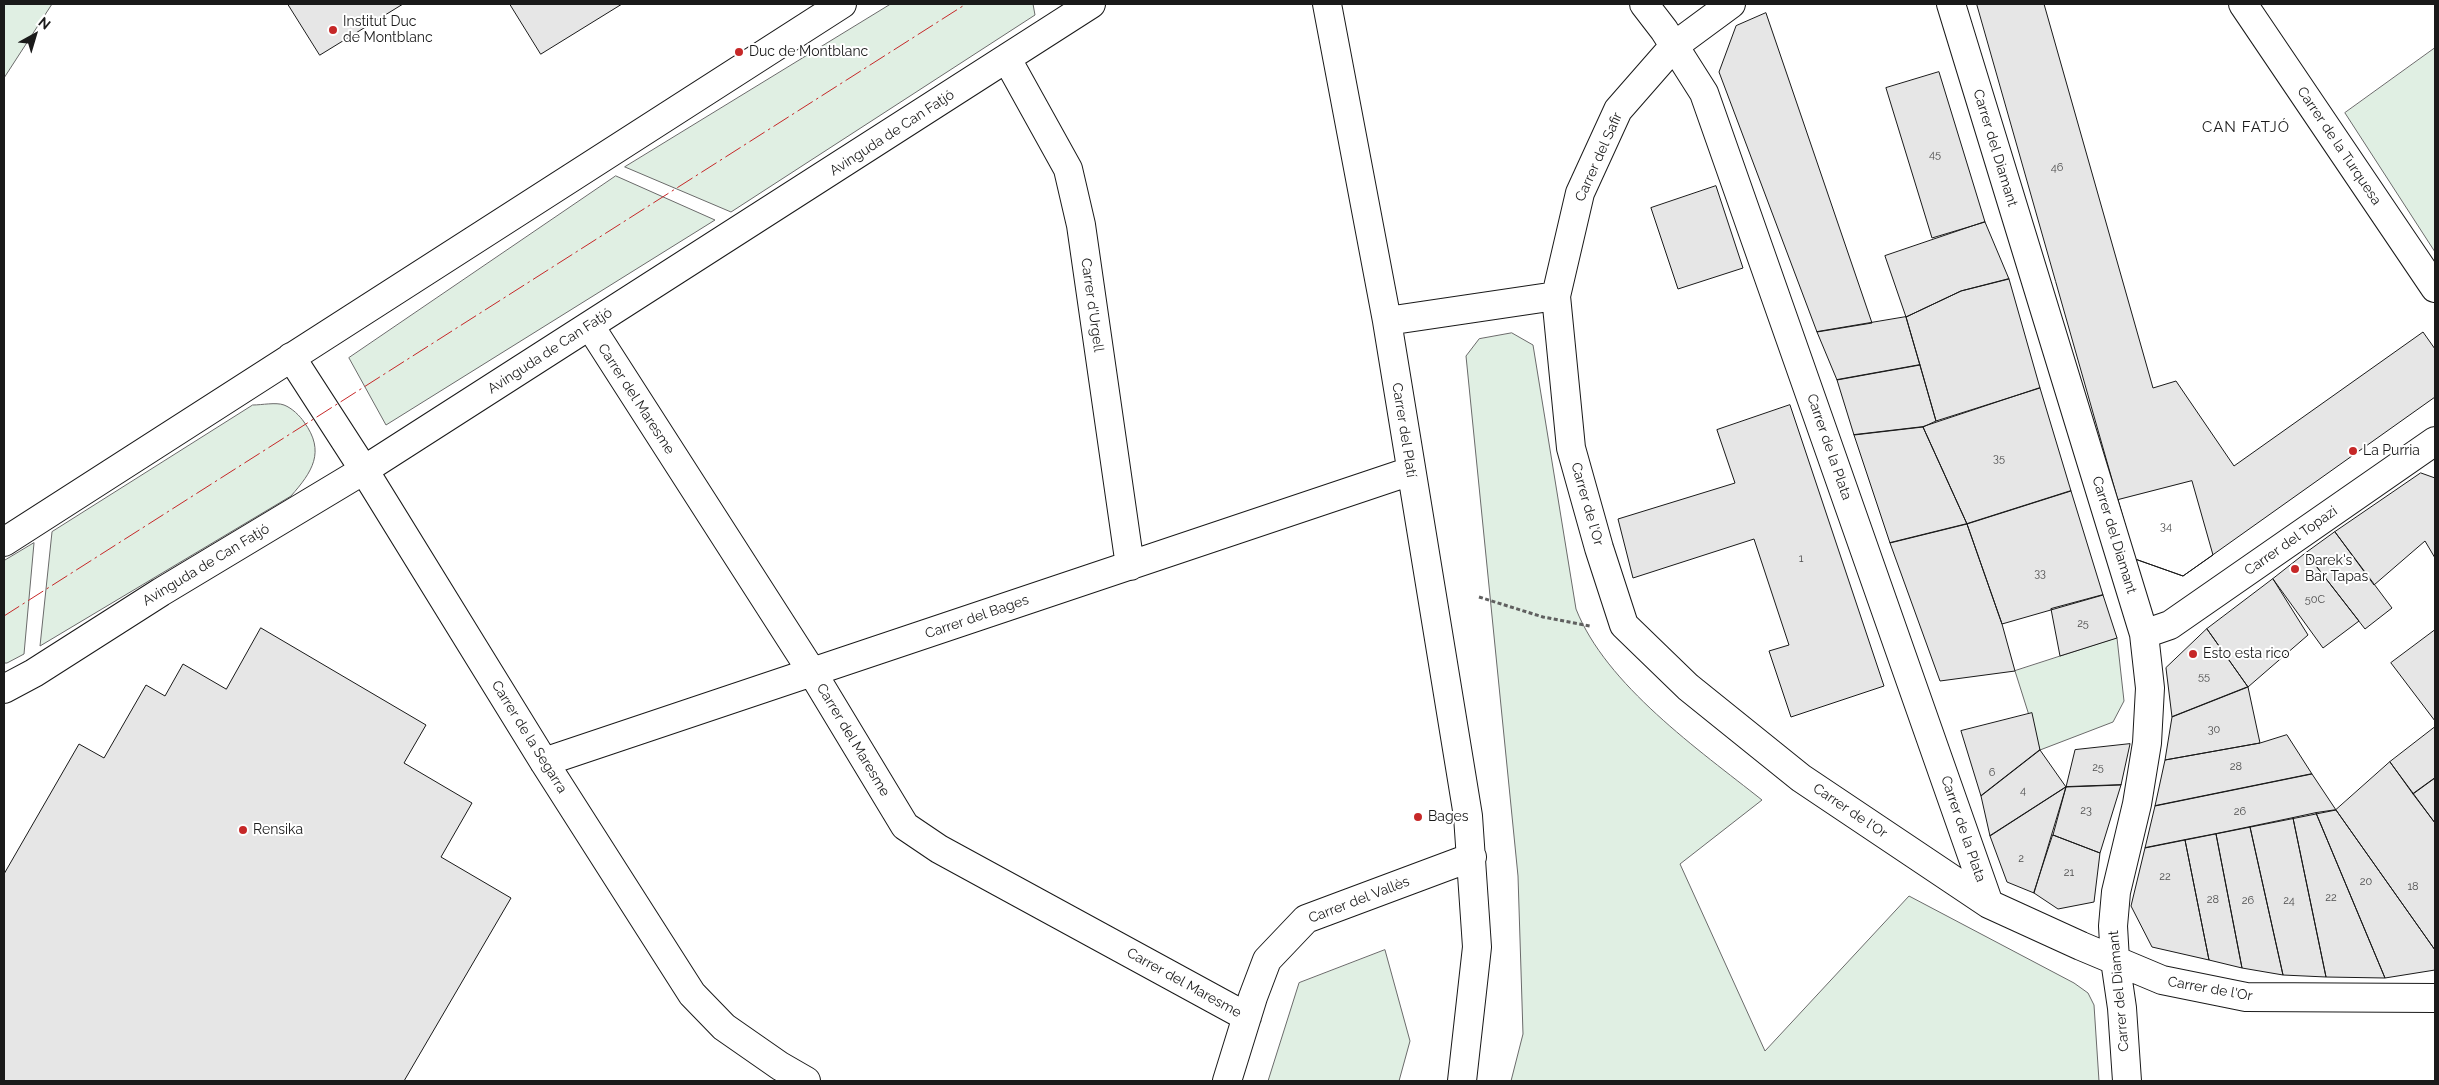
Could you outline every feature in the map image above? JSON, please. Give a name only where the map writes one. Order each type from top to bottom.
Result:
[{"type":"street","points":[[4,542],[15,524],[291,357],[842,4]]},
{"type":"street","name":"Avinguda de Can Fatjó","points":[[4,689],[34,673],[161,592],[364,470],[1091,4]]},
{"type":"street","name":"Carrer del Platí","points":[[1327,4],[1387,321],[1468,816],[1477,947],[1462,1081]]},
{"type":"street","name":"Carrer de la Plata","points":[[1644,4],[1674,46],[1704,94],[1989,904]]},
{"type":"street","name":"Carrer del Safir","points":[[1556,296],[1580,192],[1618,110],[1674,46],[1731,4]]},
{"type":"street","name":"Carrer del Diamant","points":[[1951,4],[2144,634],[2150,688],[2147,742],[2137,804],[2116,892],[2112,926],[2122,1008],[2127,1081]]},
{"type":"street","name":"Carrer de la Turquesa","points":[[2243,4],[2435,288]]},
{"type":"street","name":"Carrer d'Urgell","points":[[1007,59],[1068,169],[1081,225],[1130,566]]},
{"type":"street","points":[[1387,321],[1556,296]]},
{"type":"street","name":"Carrer de l'Or","points":[[1556,296],[1571,448],[1598,548],[1624,625],[1688,687],[1801,778],[1989,904],[2162,980],[2246,997],[2435,998]]},
{"type":"street","name":"Carrer del Maresme","points":[[590,326],[812,672],[905,826],[939,849],[1246,1017]]},
{"type":"street","name":"Carrer de la Segarra","points":[[291,357],[364,470],[544,762],[692,994],[724,1026],[806,1081]]},
{"type":"street","name":"Carrer del Topazi","points":[[2144,634],[2170,625],[2435,442]]},
{"type":"street","name":"Carrer del Bages","points":[[544,762],[1411,471]]},
{"type":"street","name":"Carrer del Vallès","points":[[1227,1081],[1246,1017],[1267,960],[1306,919],[1472,857]]},
{"type":"path","points":[[1479,598],[1543,617],[1592,626]]},
{"type":"green space","points":[[4,4],[52,4],[4,78]]},
{"type":"green space","points":[[891,4],[1033,4],[1035,15],[731,212],[625,167]]},
{"type":"green space","points":[[2435,48],[2435,252],[2345,113]]},
{"type":"green space","points":[[616,176],[715,220],[386,425],[349,358]]},
{"type":"green space","points":[[1512,333],[1533,345],[1576,609],[1590,637],[1631,690],[1683,738],[1762,800],[1680,864],[1765,1051],[1909,896],[2074,983],[2088,993],[2094,1005],[2099,1081],[1511,1081],[1523,1034],[1518,876],[1466,356],[1479,339]]},
{"type":"green space","points":[[281,404],[287,406],[300,417],[311,433],[315,452],[314,461],[305,479],[291,496],[40,646],[52,532],[253,405]]},
{"type":"green space","points":[[34,543],[24,654],[4,663],[4,561]]},
{"type":"green space","points":[[2117,638],[2124,701],[2113,722],[2040,750],[2015,671]]},
{"type":"green space","points":[[1385,950],[1410,1041],[1399,1081],[1268,1081],[1299,983]]},
{"type":"building","name":"Institut Duc de Montblanc","points":[[288,4],[403,4],[320,55]]},
{"type":"building","points":[[510,4],[622,4],[541,54]]},
{"type":"building","points":[[1977,4],[2044,4],[2153,388],[2176,381],[2234,466],[2423,332],[2435,349],[2435,397],[2183,576],[2135,559]]},
{"type":"building","points":[[1766,13],[1872,323],[1817,332],[1719,72],[1736,26]]},
{"type":"building","points":[[1939,72],[1985,222],[1932,238],[1886,88]]},
{"type":"building","points":[[1716,186],[1743,268],[1678,289],[1651,208]]},
{"type":"building","points":[[1985,222],[2009,279],[1961,291],[1906,317],[1885,256]]},
{"type":"building","points":[[2009,279],[2040,388],[1936,421],[1906,317],[1961,291]]},
{"type":"building","points":[[1906,317],[1920,365],[1837,380],[1817,332]]},
{"type":"building","points":[[1920,365],[1936,421],[1923,427],[1854,435],[1837,380]]},
{"type":"building","points":[[2040,388],[2071,491],[1967,524],[1923,427]]},
{"type":"building","points":[[1790,405],[1884,686],[1791,717],[1769,651],[1789,645],[1754,539],[1633,578],[1618,519],[1735,483],[1717,430]]},
{"type":"building","points":[[1923,427],[1967,524],[1890,543],[1854,435]]},
{"type":"building","points":[[2421,473],[2435,478],[2435,558],[2425,541],[2374,585],[2335,532]]},
{"type":"building","points":[[2192,481],[2213,555],[2183,576],[2135,559],[2118,500]]},
{"type":"building","points":[[2071,491],[2103,595],[2002,624],[1967,524]]},
{"type":"building","points":[[1967,524],[2002,624],[2015,671],[1940,681],[1890,543]]},
{"type":"building","points":[[2335,532],[2392,608],[2365,629],[2306,553]]},
{"type":"building","points":[[2306,553],[2359,621],[2323,648],[2273,579]]},
{"type":"building","points":[[2273,579],[2308,635],[2248,687],[2207,629]]},
{"type":"building","points":[[2103,595],[2117,638],[2060,656],[2051,609]]},
{"type":"building","name":"Rensika","points":[[261,628],[426,725],[404,763],[472,803],[441,857],[511,898],[404,1081],[4,1081],[4,874],[79,744],[104,758],[146,685],[165,696],[183,664],[226,689]]},
{"type":"building","points":[[2207,629],[2248,687],[2172,717],[2166,668]]},
{"type":"building","points":[[2435,630],[2435,721],[2391,663]]},
{"type":"building","points":[[2248,687],[2260,743],[2165,760],[2172,717]]},
{"type":"building","points":[[2032,713],[2040,750],[1981,796],[1961,731]]},
{"type":"building","points":[[2435,727],[2435,778],[2413,794],[2390,762]]},
{"type":"building","points":[[2287,735],[2312,774],[2155,806],[2165,760],[2260,743]]},
{"type":"building","points":[[2130,744],[2121,785],[2066,787],[2075,750]]},
{"type":"building","points":[[2040,750],[2066,787],[1990,836],[1981,796]]},
{"type":"building","points":[[2390,762],[2435,823],[2435,950],[2336,810]]},
{"type":"building","points":[[2312,774],[2336,810],[2145,848],[2155,806]]},
{"type":"building","points":[[2435,778],[2435,823],[2413,794]]},
{"type":"building","points":[[2121,785],[2100,853],[2053,835],[2066,787]]},
{"type":"building","points":[[2066,787],[2034,893],[2007,882],[1990,836]]},
{"type":"building","points":[[2336,810],[2435,950],[2435,970],[2385,978],[2316,813]]},
{"type":"building","points":[[2316,813],[2385,978],[2326,977],[2293,818]]},
{"type":"building","points":[[2293,818],[2326,977],[2283,975],[2250,827]]},
{"type":"building","points":[[2250,827],[2283,975],[2242,968],[2216,834]]},
{"type":"building","points":[[2216,834],[2242,968],[2209,960],[2185,840]]},
{"type":"building","points":[[2053,835],[2100,853],[2094,902],[2058,909],[2034,893]]},
{"type":"building","points":[[2185,840],[2209,960],[2152,947],[2131,906],[2145,848]]},
{"type":"power","points":[[4,616],[966,4]]},
{"type":"place","name":"Institut Duc de Montblanc","points":[[333,30]]},
{"type":"place","name":"Duc de Montblanc","points":[[739,52]]},
{"type":"place","name":"La Purria","points":[[2353,451]]},
{"type":"place","name":"Darek's Bar Tapas","points":[[2295,569]]},
{"type":"place","name":"Esto esta rico","points":[[2193,654]]},
{"type":"place","name":"Bages","points":[[1418,817]]},
{"type":"place","name":"Rensika","points":[[243,830]]},
{"type":"district","name":"CAN FATJÓ","points":[[2246,127]]}]
